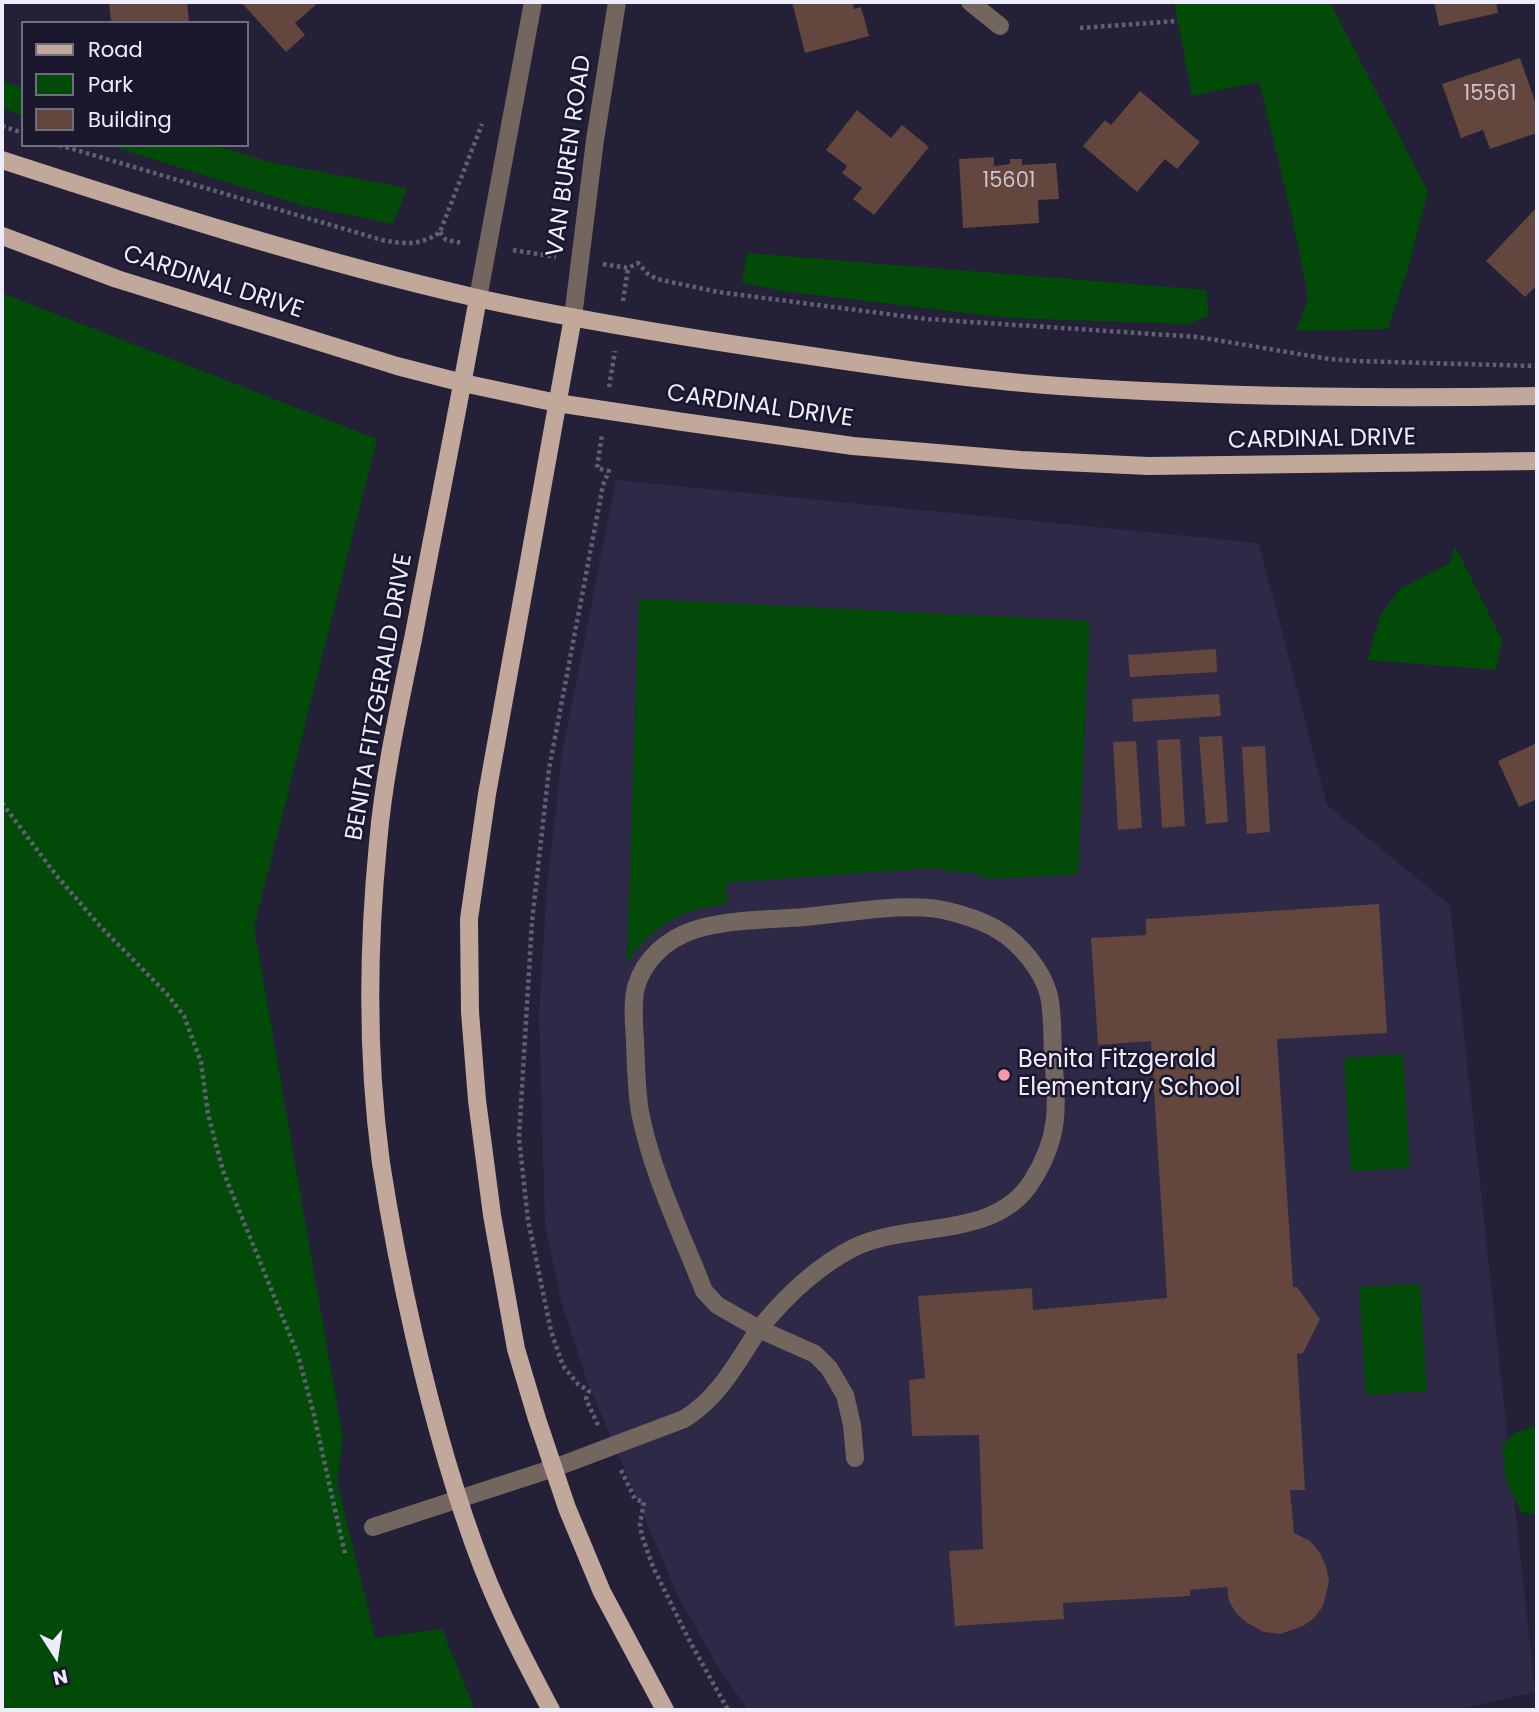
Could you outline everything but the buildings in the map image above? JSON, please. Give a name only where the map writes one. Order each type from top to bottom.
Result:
[{"type":"main road","name":"CARDINAL DRIVE","points":[[2,160],[154,209],[377,273],[478,298],[619,325],[910,371],[1058,386],[1279,396],[1401,399],[1537,396]]},
{"type":"main road","name":"CARDINAL DRIVE","points":[[2,236],[192,304],[463,383],[556,403],[853,446],[1021,460],[1148,466],[1537,461]]},
{"type":"main road","name":"BENITA FITZGERALD DRIVE","points":[[478,298],[389,759],[378,841],[372,924],[372,1044],[381,1159],[398,1262],[425,1382],[459,1499],[488,1580],[521,1655],[551,1710]]},
{"type":"main road","points":[[573,317],[487,794],[469,919],[470,1012],[477,1100],[492,1215],[516,1349],[554,1468],[602,1592],[665,1710]]},
{"type":"street","points":[[478,298],[533,2]]},
{"type":"street","name":"VAN BUREN ROAD","points":[[573,317],[595,141],[617,2]]},
{"type":"street","points":[[970,2],[1000,26]]},
{"type":"street","points":[[373,1527],[554,1468],[684,1419],[712,1398],[759,1329],[798,1286],[854,1247],[890,1236],[983,1219],[1017,1199],[1031,1183],[1050,1148],[1058,1112],[1049,995],[1036,967],[1019,947],[997,930],[951,912],[932,908],[906,908],[694,930],[668,943],[652,956],[640,975],[635,990],[640,1112],[660,1181],[704,1291],[717,1305],[759,1329],[815,1354],[829,1368],[845,1395],[852,1425],[855,1458]]},
{"type":"path","points":[[1080,27],[1178,21]]},
{"type":"path","points":[[66,147],[382,240],[399,244],[419,243],[440,232],[485,115]]},
{"type":"path","points":[[2,126],[21,132]]},
{"type":"path","points":[[440,232],[446,240],[580,261],[628,268],[638,262],[648,274],[657,279],[718,292],[926,319],[1198,337],[1354,361],[1537,366]]},
{"type":"path","points":[[586,1399],[589,1391],[579,1384],[564,1366],[551,1331],[528,1220],[519,1138],[532,921],[548,769],[603,485],[609,471],[597,468],[628,268]]},
{"type":"path","points":[[2,803],[73,895],[100,926],[150,974],[184,1016],[201,1062],[208,1114],[223,1171],[298,1355],[345,1554]]},
{"type":"path","points":[[635,1499],[644,1502],[640,1524],[653,1567],[688,1638],[729,1710]]},
{"type":"shaded area","name":"Benita Fitzgerald Elementary School","points":[[616,480],[1259,543],[1327,805],[1450,905],[1535,1692],[1456,1710],[748,1710],[716,1664],[677,1594],[586,1378],[561,1301],[545,1225],[539,1014],[547,887],[562,754]]},
{"type":"green space","points":[[1174,2],[1330,2],[1428,192],[1408,268],[1388,329],[1296,331],[1308,298],[1292,216],[1259,82],[1192,96]]},
{"type":"green space","points":[[2,81],[21,87],[21,115],[2,108]]},
{"type":"green space","points":[[113,147],[219,147],[274,163],[407,188],[393,224],[300,205]]},
{"type":"green space","points":[[747,253],[1206,290],[1209,316],[1188,324],[1008,318],[783,291],[742,283]]},
{"type":"green space","points":[[2,293],[377,439],[254,927],[343,1439],[337,1481],[375,1638],[442,1629],[475,1710],[2,1710]]},
{"type":"green space","points":[[1455,546],[1502,640],[1496,670],[1367,660],[1381,614],[1400,589],[1449,564]]},
{"type":"green space","points":[[639,599],[1090,621],[1078,874],[987,879],[977,874],[929,868],[726,883],[727,904],[696,910],[670,922],[647,939],[627,963]]},
{"type":"green space","points":[[1403,1054],[1410,1168],[1351,1171],[1344,1058]]},
{"type":"green space","points":[[1420,1284],[1427,1391],[1366,1395],[1359,1287]]},
{"type":"green space","points":[[1536,1426],[1537,1515],[1521,1512],[1506,1481],[1502,1446],[1514,1433]]},
{"type":"place","name":"Benita Fitzgerald Elementary School","points":[[1004,1075]]}]
